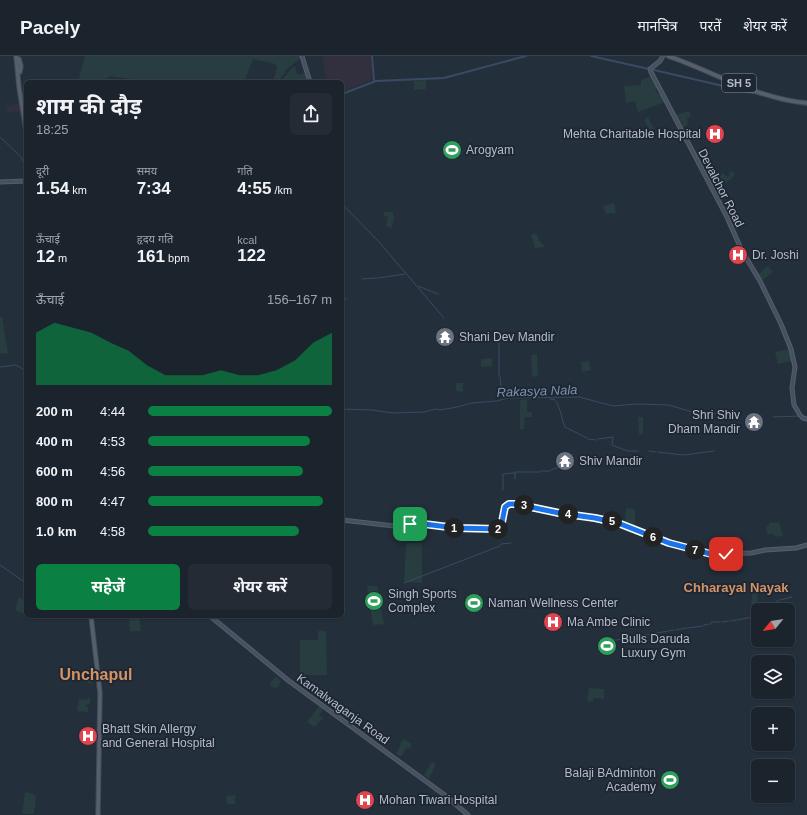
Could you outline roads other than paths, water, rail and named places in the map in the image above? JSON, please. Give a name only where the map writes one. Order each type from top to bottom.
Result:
[{"type":"main road","points":[[17,56],[24,118]]},
{"type":"main road","points":[[302,56],[309,80]]},
{"type":"main road","name":"Devalchor Road","points":[[663,56],[660,61],[650,69],[651,72],[726,215],[742,251],[760,281],[778,319],[791,349],[794,361],[795,373],[792,388],[794,406],[800,415],[807,419]]},
{"type":"main road","points":[[668,56],[756,91],[788,100],[807,102]]},
{"type":"main road","name":"SH 5","points":[[674,56],[753,88],[784,98],[807,102]]},
{"type":"main road","points":[[0,182],[24,181]]},
{"type":"main road","points":[[344,520],[394,526],[417,524],[449,528],[499,529],[501,527],[505,507],[509,504],[516,504],[618,523],[669,543],[711,554],[751,553],[776,548],[796,548],[807,544]]},
{"type":"main road","points":[[90,618],[98,673],[99,692],[97,815]]},
{"type":"main road","name":"Kamalwaganja Road","points":[[212,618],[289,681],[435,788],[468,815]]},
{"type":"waterway","points":[[372,56],[373,82]]},
{"type":"waterway","points":[[344,93],[376,81],[444,78],[526,56]]},
{"type":"waterway","points":[[591,56],[649,69]]},
{"type":"waterway","points":[[654,70],[762,95]]},
{"type":"waterway","points":[[782,101],[807,105]]},
{"type":"waterway","points":[[0,137],[21,157],[24,163]]},
{"type":"waterway","points":[[344,206],[380,243],[444,318]]},
{"type":"waterway","points":[[378,278],[405,274]]},
{"type":"waterway","points":[[362,279],[377,278]]},
{"type":"waterway","points":[[418,286],[438,294]]},
{"type":"waterway","points":[[499,335],[499,376]]},
{"type":"waterway","name":"Rakasya Nala","points":[[0,367],[16,365],[24,370]]},
{"type":"waterway","points":[[500,377],[501,387]]},
{"type":"waterway","points":[[501,389],[545,388],[546,396]]},
{"type":"waterway","name":"Rakasya Nala","points":[[344,409],[372,410],[393,413],[424,412],[508,398],[579,397],[613,406],[636,404],[669,405],[702,415],[730,412]]},
{"type":"waterway","name":"Rakasya Nala","points":[[550,399],[555,400]]},
{"type":"waterway","points":[[556,401],[565,427],[587,438]]},
{"type":"waterway","name":"Rakasya Nala","points":[[773,417],[799,416],[802,420],[807,421]]},
{"type":"waterway","points":[[598,439],[613,437],[612,445],[628,451]]},
{"type":"waterway","points":[[588,439],[596,440]]},
{"type":"waterway","points":[[629,451],[638,451]]},
{"type":"waterway","points":[[649,451],[656,452]]},
{"type":"waterway","points":[[684,455],[714,451]]},
{"type":"waterway","points":[[658,452],[683,455]]},
{"type":"waterway","points":[[560,466],[566,465]]},
{"type":"waterway","points":[[551,470],[559,467]]},
{"type":"waterway","points":[[541,471],[550,471]]},
{"type":"waterway","points":[[515,479],[515,472],[540,472]]},
{"type":"waterway","points":[[503,490],[503,474],[514,473]]},
{"type":"waterway","points":[[501,545],[511,543]]},
{"type":"waterway","points":[[404,583],[500,546]]},
{"type":"waterway","points":[[0,565],[24,582]]},
{"type":"waterway","points":[[780,600],[792,597]]},
{"type":"waterway","points":[[774,603],[779,600]]},
{"type":"waterway","points":[[737,620],[751,617]]},
{"type":"waterway","points":[[731,621],[736,620]]},
{"type":"waterway","points":[[722,622],[729,621]]},
{"type":"waterway","points":[[711,624],[711,622],[720,622]]},
{"type":"waterway","points":[[704,625],[709,624]]},
{"type":"waterway","points":[[688,628],[703,626]]},
{"type":"waterway","points":[[676,630],[687,628]]},
{"type":"waterway","points":[[623,639],[674,630]]},
{"type":"waterway","points":[[612,641],[622,639]]},
{"type":"place","name":"Mehta Charitable Hospital","points":[[715,134]]},
{"type":"place","name":"Arogyam","points":[[452,150]]},
{"type":"place","name":"Dr. Joshi","points":[[738,255]]},
{"type":"place","name":"Shani Dev Mandir","points":[[445,337]]},
{"type":"place","name":"Shri Shiv Dham Mandir","points":[[754,422]]},
{"type":"place","name":"Shiv Mandir","points":[[565,461]]},
{"type":"place","name":"Singh Sports Complex","points":[[374,601]]},
{"type":"place","name":"Naman Wellness Center","points":[[474,603]]},
{"type":"place","name":"Ma Ambe Clinic","points":[[553,622]]},
{"type":"place","name":"Bulls Daruda Luxury Gym","points":[[607,646]]},
{"type":"place","name":"Bhatt Skin Allergy and General Hospital","points":[[88,736]]},
{"type":"place","name":"Balaji BAdminton Academy","points":[[670,780]]},
{"type":"place","name":"Mohan Tiwari Hospital","points":[[365,800]]},
{"type":"district","name":"Chharayal Nayak","points":[[736,587]]},
{"type":"district","name":"Unchapul","points":[[96,674]]}]
